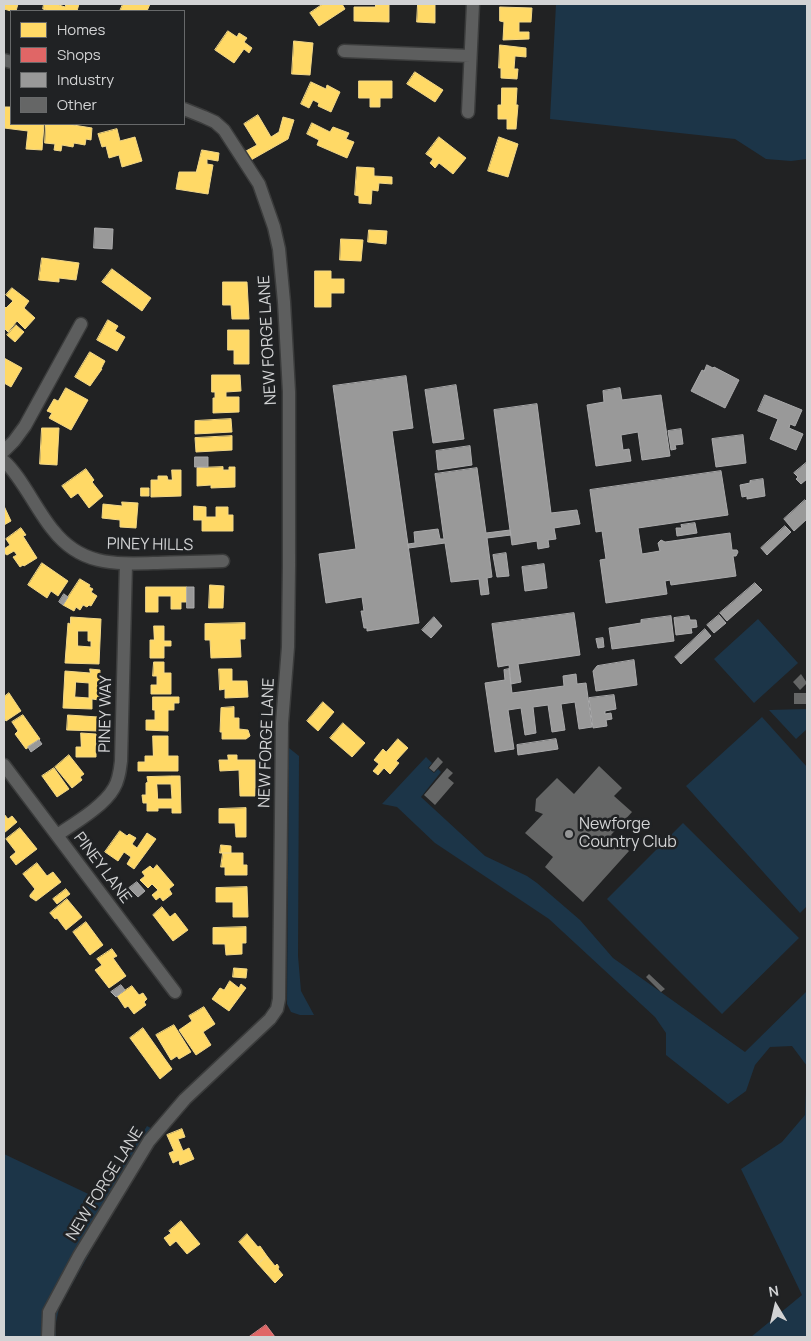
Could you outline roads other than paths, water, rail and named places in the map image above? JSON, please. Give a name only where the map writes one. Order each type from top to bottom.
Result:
[{"type":"street","points":[[468,112],[473,4]]},
{"type":"street","points":[[344,51],[470,56]]},
{"type":"street","name":"NEW FORGE LANE","points":[[48,1337],[49,1312],[148,1141],[185,1099],[270,1019],[277,1009],[279,999],[282,723],[288,647],[289,565],[287,334],[284,293],[279,249],[274,227],[259,184],[224,130],[204,116],[185,109]]},
{"type":"street","points":[[4,451],[25,426],[80,324]]},
{"type":"street","name":"PINEY HILLS","points":[[4,461],[65,544],[91,559],[108,563],[126,564],[223,561]]},
{"type":"street","name":"PINEY WAY","points":[[57,836],[109,796],[116,786],[120,774],[122,761],[126,564]]},
{"type":"street","name":"PINEY LANE","points":[[4,765],[175,992]]},
{"type":"place","name":"Newforge Country Club","points":[[569,834]]}]
